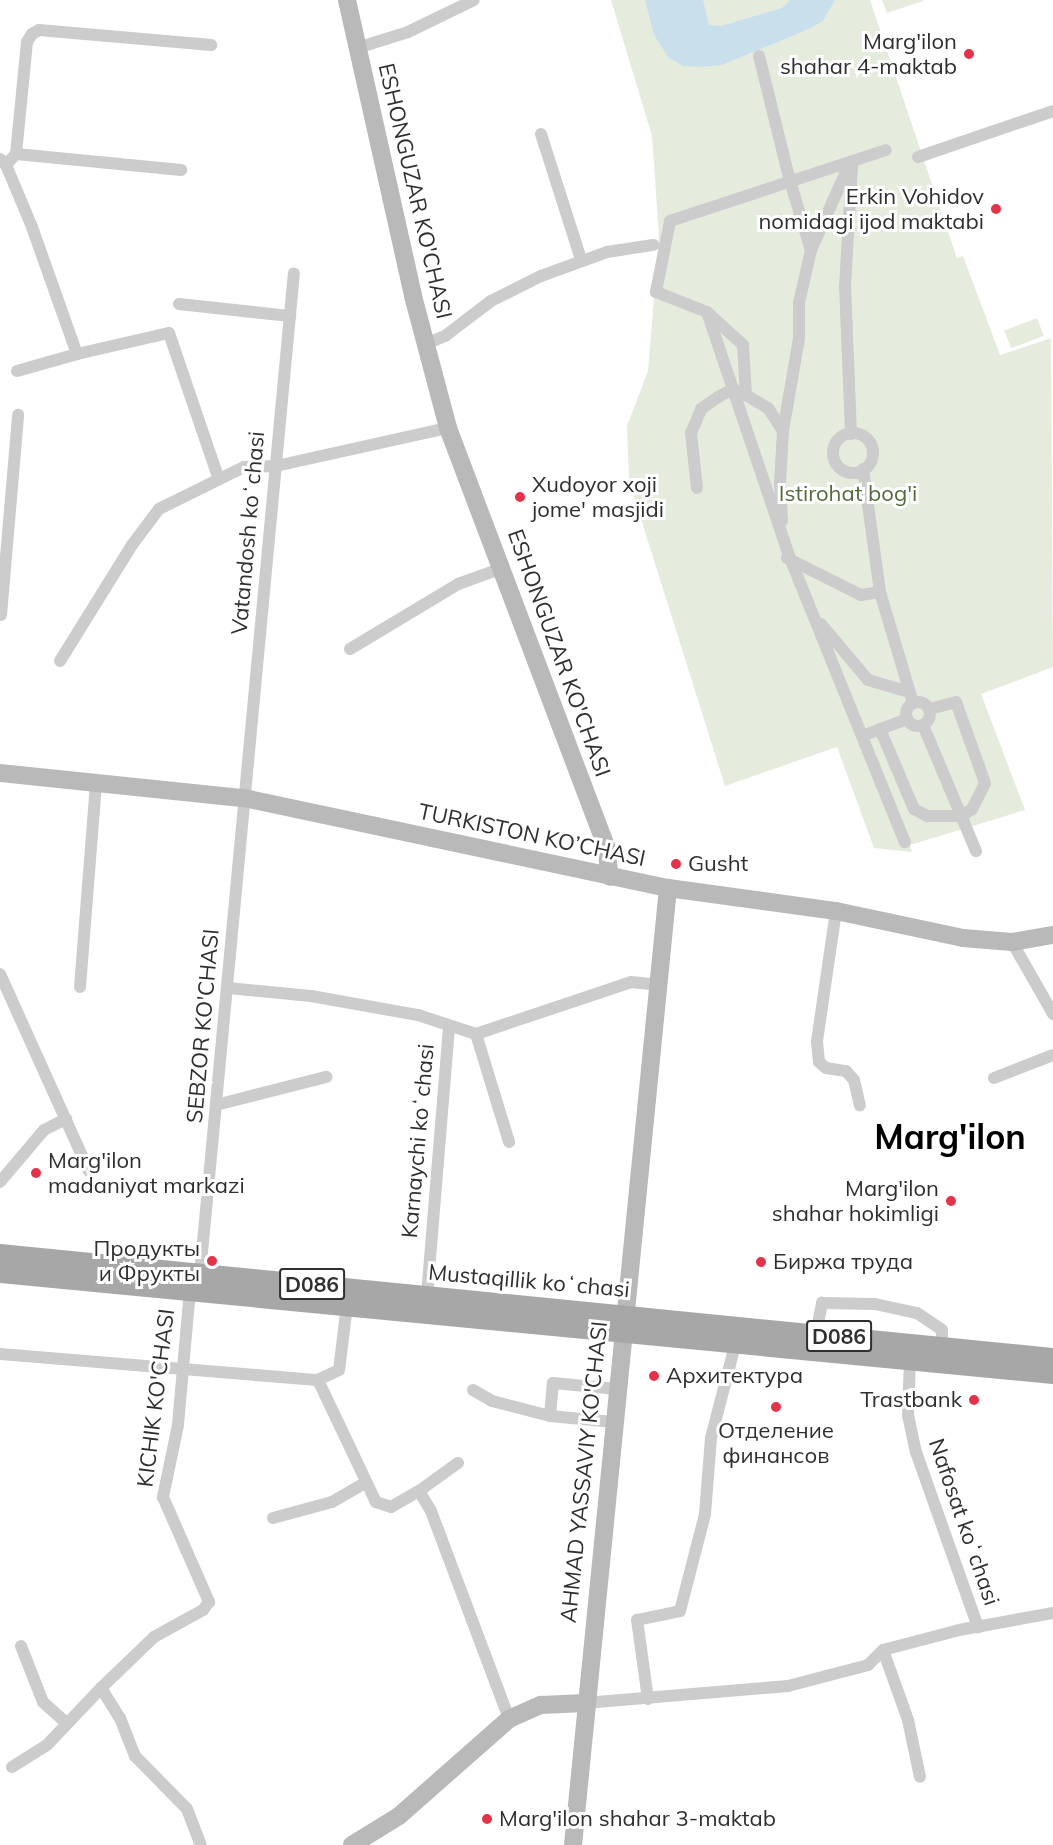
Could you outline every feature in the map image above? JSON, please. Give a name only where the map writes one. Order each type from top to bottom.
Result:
[{"type":"main road","name":"ESHONGUZAR KO'CHASI","points":[[348,0],[357,48],[426,344],[448,428],[503,568],[606,846],[610,877]]},
{"type":"main road","name":"TURKISTON KO’CHASI","points":[[0,772],[244,798],[610,877],[668,888],[836,911],[952,936],[1012,942],[1053,935]]},
{"type":"main road","name":"AHMAD YASSAVIY KO'CHASI","points":[[573,1845],[585,1703],[668,888]]},
{"type":"main road","name":"Mustaqillik koʻchasi","points":[[0,1254],[347,1305],[816,1334],[1053,1358]]},
{"type":"main road","name":"Mustaqillik koʻchasi","points":[[0,1273],[427,1295],[624,1322],[736,1341],[1053,1374]]},
{"type":"main road","points":[[352,1845],[399,1816],[509,1719],[541,1705],[585,1703]]},
{"type":"street","name":"ESHONGUZAR KO'CHASI","points":[[357,48],[408,32],[474,0]]},
{"type":"street","points":[[16,154],[27,42],[32,34],[39,30],[211,45]]},
{"type":"street","points":[[759,56],[790,181],[812,250]]},
{"type":"street","points":[[918,157],[1053,111]]},
{"type":"street","points":[[541,134],[581,260]]},
{"type":"street","points":[[746,395],[743,345],[707,312],[656,292],[670,221],[790,181],[852,165],[886,150]]},
{"type":"street","points":[[77,354],[3,162],[16,154],[181,170]]},
{"type":"street","points":[[787,555],[780,483],[783,430],[799,338],[799,303],[812,250],[845,174],[852,165]]},
{"type":"street","points":[[850,434],[845,287],[852,165]]},
{"type":"street","name":"ESHONGUZAR KO'CHASI","points":[[426,344],[445,336],[508,292],[581,260],[632,246],[653,245]]},
{"type":"street","name":"Vatandosh koʻchasi","points":[[243,818],[294,273]]},
{"type":"street","points":[[179,304],[290,316]]},
{"type":"street","points":[[707,312],[787,555],[905,842]]},
{"type":"street","points":[[17,371],[77,354],[169,333],[218,477]]},
{"type":"street","points":[[733,389],[768,408],[783,430]]},
{"type":"street","points":[[696,488],[691,433],[701,409],[733,389]]},
{"type":"street","points":[[1,615],[4,535],[18,415]]},
{"type":"street","points":[[60,661],[132,545],[159,509],[218,477],[244,467],[276,466],[448,428]]},
{"type":"street","points":[[850,434],[867,440],[872,447],[870,465],[846,473],[834,460],[836,443],[850,434]]},
{"type":"street","points":[[863,469],[880,592],[911,698],[907,709],[907,720]]},
{"type":"street","points":[[787,555],[861,594],[880,592]]},
{"type":"street","points":[[350,649],[458,584],[503,568]]},
{"type":"street","points":[[813,614],[868,680],[911,698],[929,710],[929,720],[923,725],[915,726],[907,720]]},
{"type":"street","points":[[880,729],[914,809],[927,816],[961,816],[972,809],[985,783],[956,702],[929,710]]},
{"type":"street","points":[[862,736],[907,720]]},
{"type":"street","points":[[923,725],[976,851]]},
{"type":"street","points":[[80,987],[96,782]]},
{"type":"street","name":"SEBZOR KO'CHASI","points":[[195,1282],[216,1105],[243,818]]},
{"type":"street","points":[[836,911],[817,1042],[819,1062],[826,1068],[846,1071],[854,1080],[860,1105]]},
{"type":"street","points":[[1012,942],[1053,1014]]},
{"type":"street","points":[[0,974],[89,1171]]},
{"type":"street","points":[[509,1142],[476,1034],[630,982],[658,986]]},
{"type":"street","name":"Karnaychi koʻchasi","points":[[228,988],[311,996],[418,1015],[476,1034]]},
{"type":"street","name":"Karnaychi koʻchasi","points":[[427,1295],[449,1026]]},
{"type":"street","points":[[994,1078],[1053,1055]]},
{"type":"street","points":[[216,1105],[326,1077]]},
{"type":"street","points":[[0,1182],[44,1131],[66,1119]]},
{"type":"street","name":"KICHIK KO'CHASI","points":[[101,1688],[154,1637],[203,1610],[209,1602],[163,1497],[173,1455],[195,1282]]},
{"type":"street","points":[[816,1334],[822,1303],[875,1304],[916,1313],[942,1330],[942,1346]]},
{"type":"street","points":[[0,1354],[318,1380],[339,1370],[347,1305]]},
{"type":"street","points":[[648,1699],[637,1620],[680,1611],[705,1514],[711,1438],[736,1341]]},
{"type":"street","name":"Nafosat koʻchasi","points":[[910,1359],[908,1415],[916,1452],[978,1627]]},
{"type":"street","points":[[318,1380],[364,1483],[376,1502],[387,1508],[419,1491],[458,1463]]},
{"type":"street","points":[[550,1416],[554,1383],[617,1389]]},
{"type":"street","points":[[473,1390],[492,1401],[550,1416],[614,1422]]},
{"type":"street","points":[[273,1518],[332,1502],[364,1483]]},
{"type":"street","points":[[419,1491],[443,1541],[509,1719]]},
{"type":"street","points":[[585,1703],[788,1686],[868,1665],[883,1650],[978,1627],[1053,1613]]},
{"type":"street","points":[[21,1646],[43,1702],[66,1723]]},
{"type":"street","points":[[883,1650],[908,1720],[921,1777]]},
{"type":"street","points":[[12,1767],[47,1745],[101,1688],[120,1718],[135,1756],[187,1809],[201,1845]]},
{"type":"green space","name":"Istirohat bog'i","points":[[611,0],[870,0],[957,258],[963,256],[1000,355],[1051,338],[1053,667],[981,694],[1025,810],[910,845],[912,852],[874,848],[837,747],[725,786],[629,481],[627,426],[648,371],[659,237],[652,136]]},
{"type":"green space","points":[[882,0],[923,0],[923,1],[887,13]]},
{"type":"green space","points":[[1037,318],[1044,336],[1011,348],[1004,331]]},
{"type":"water","points":[[645,0],[703,0],[709,25],[721,26],[782,8],[790,0],[835,0],[823,21],[809,29],[722,65],[701,67],[683,66],[668,57],[654,35]]},
{"type":"place","name":"Marg'ilon shahar 4-maktab","points":[[969,54]]},
{"type":"place","name":"Erkin Vohidov nomidagi ijod maktabi","points":[[996,209]]},
{"type":"place","name":"Xudoyor xoji jome' masjidi","points":[[520,497]]},
{"type":"place","name":"Gusht","points":[[676,864]]},
{"type":"place","name":"Marg'ilon madaniyat markazi","points":[[36,1173]]},
{"type":"place","name":"Marg'ilon shahar hokimligi","points":[[951,1201]]},
{"type":"place","name":"Продукты и Фрукты","points":[[212,1261]]},
{"type":"place","name":"Биржа труда","points":[[761,1262]]},
{"type":"place","name":"Архитектура","points":[[654,1376]]},
{"type":"place","name":"Trastbank","points":[[974,1400]]},
{"type":"place","name":"Отделение финансов","points":[[776,1407]]},
{"type":"place","name":"Marg'ilon shahar 3-maktab","points":[[487,1819]]},
{"type":"district","name":"Marg'ilon","points":[[950,1137]]}]
